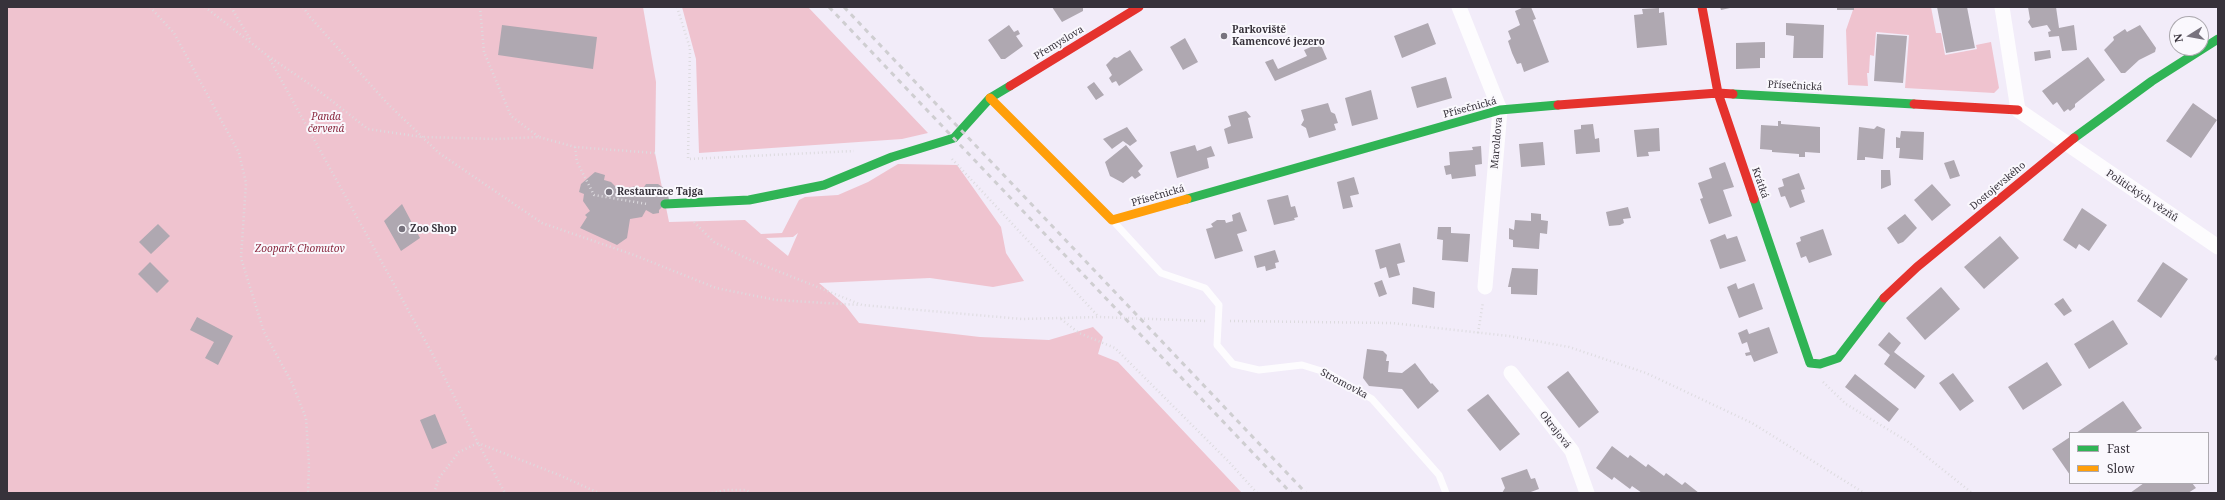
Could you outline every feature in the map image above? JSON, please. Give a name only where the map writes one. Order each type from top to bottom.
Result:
[{"type":"street","name":"Přemyslova","points":[[665,204],[748,200],[824,185],[892,158],[954,138],[990,98],[1122,12],[1139,7]]},
{"type":"street","name":"Maroldova","points":[[1459,7],[1500,110],[1485,287]]},
{"type":"street","name":"Krátká","points":[[1702,7],[1718,93],[1810,363]]},
{"type":"street","points":[[2002,7],[2018,110]]},
{"type":"street","name":"Dostojevského","points":[[1810,363],[1820,364],[1838,358],[1883,299],[1917,267],[2066,145],[2152,81],[2218,39]]},
{"type":"street","name":"Přísečnická","points":[[1112,220],[1500,110],[1718,93],[2018,110]]},
{"type":"street","points":[[990,98],[1112,220]]},
{"type":"street","name":"Politických vězňů","points":[[2018,110],[2066,145],[2218,247]]},
{"type":"street","name":"Okrajová","points":[[1511,373],[1572,451],[1587,493]]},
{"type":"lane","name":"Stromovka","points":[[1112,220],[1161,273],[1205,288],[1219,305],[1217,345],[1233,364],[1259,370],[1302,365],[1328,373],[1372,399],[1439,475],[1446,493]]},
{"type":"path","points":[[150,7],[174,33],[239,153],[246,183],[241,258],[264,332],[292,383],[306,418],[309,464],[308,493]]},
{"type":"path","points":[[205,7],[251,41],[268,56],[314,87],[368,129],[422,137],[497,139],[539,137],[575,148],[655,153]]},
{"type":"path","points":[[231,7],[251,41]]},
{"type":"path","points":[[303,7],[310,17],[388,104],[439,153],[542,223],[634,255],[716,288],[776,300],[862,305],[1022,319],[1099,317],[1200,321]]},
{"type":"path","points":[[480,7],[484,52],[511,116],[539,137]]},
{"type":"path","points":[[677,7],[690,48],[688,159],[860,151]]},
{"type":"path","points":[[268,56],[433,355],[505,493]]},
{"type":"path","points":[[575,148],[577,162],[594,195],[645,204],[665,204]]},
{"type":"path","points":[[951,158],[1099,317]]},
{"type":"path","points":[[689,217],[714,242],[748,260],[862,305]]},
{"type":"path","points":[[1478,333],[1485,287]]},
{"type":"path","points":[[1061,319],[1079,333],[1115,348],[1229,462],[1257,493]]},
{"type":"path","points":[[1238,321],[1392,324],[1478,333],[1570,347],[1646,373],[1752,423],[1864,493]]},
{"type":"path","points":[[1810,363],[1825,385],[1846,404],[1907,441],[1972,493]]},
{"type":"path","points":[[434,493],[439,478],[459,452],[478,443],[559,475],[599,493]]},
{"type":"path","points":[[712,493],[726,490],[746,490],[751,493]]},
{"type":"green space","name":"Zoopark Chomutov","points":[[7,7],[643,7],[656,82],[655,153],[669,222],[745,220],[761,234],[782,233],[799,200],[805,197],[838,195],[868,182],[898,164],[957,165],[1001,227],[1006,253],[1024,281],[993,287],[930,278],[819,283],[845,305],[859,323],[980,337],[1049,340],[1093,327],[1103,337],[1098,354],[1118,362],[1242,493],[7,493]],"holes":[[[798,233],[788,256],[766,238],[793,237]]]},
{"type":"green space","points":[[682,7],[808,7],[928,133],[902,139],[699,153],[696,59]]},
{"type":"green space","points":[[1854,7],[1931,7],[1936,33],[1941,33],[1945,55],[1977,49],[1976,45],[1991,42],[1999,88],[1994,93],[1905,88],[1909,35],[1876,32],[1874,56],[1870,55],[1869,73],[1867,73],[1868,86],[1848,85],[1846,30]]},
{"type":"building","points":[[1052,7],[1083,7],[1083,11],[1062,22]]},
{"type":"building","points":[[1524,7],[1531,7],[1536,19],[1533,20],[1549,62],[1524,72],[1521,63],[1517,64],[1512,53],[1508,41],[1511,39],[1508,31],[1520,25],[1515,11]]},
{"type":"building","points":[[1720,7],[1730,7],[1730,8],[1721,10]]},
{"type":"building","points":[[1837,7],[1854,7],[1854,10],[1837,10]]},
{"type":"building","points":[[1937,7],[1967,7],[1975,48],[1946,53]]},
{"type":"building","points":[[2028,7],[2056,7],[2059,28],[2074,25],[2077,50],[2062,51],[2059,36],[2049,37],[2048,32],[2051,31],[2047,25],[2032,28],[2028,22],[2030,19]]},
{"type":"building","points":[[1659,8],[1659,13],[1664,12],[1667,45],[1637,48],[1634,15],[1643,14],[1642,9]]},
{"type":"building","points":[[1428,23],[1436,44],[1402,58],[1394,36]]},
{"type":"building","points":[[1786,23],[1824,25],[1823,58],[1793,58],[1794,36],[1786,35]]},
{"type":"building","points":[[502,25],[597,37],[593,69],[498,55]]},
{"type":"building","points":[[1009,25],[1014,32],[1018,30],[1020,34],[1016,36],[1023,46],[1005,59],[1001,59],[988,40]]},
{"type":"building","points":[[2140,25],[2156,48],[2155,52],[2139,60],[2125,73],[2121,73],[2104,50],[2114,40],[2113,37],[2125,29],[2127,32]]},
{"type":"building","points":[[1877,34],[1907,36],[1903,83],[1874,81]]},
{"type":"building","points":[[1185,38],[1198,62],[1183,70],[1170,47]]},
{"type":"building","points":[[1765,42],[1765,58],[1760,58],[1760,68],[1736,69],[1736,43]]},
{"type":"building","points":[[1320,43],[1327,59],[1275,81],[1265,62],[1273,59],[1278,69],[1307,56],[1304,50]]},
{"type":"building","points":[[1130,50],[1143,70],[1119,86],[1116,81],[1112,83],[1109,78],[1112,75],[1106,65],[1114,57],[1117,58]]},
{"type":"building","points":[[2050,50],[2051,58],[2035,61],[2034,52]]},
{"type":"building","points":[[2088,57],[2105,80],[2075,104],[2075,107],[2070,111],[2068,109],[2064,112],[2057,102],[2053,105],[2042,91]]},
{"type":"building","points":[[1446,77],[1452,98],[1417,108],[1411,87]]},
{"type":"building","points":[[1094,82],[1104,95],[1096,100],[1087,87]]},
{"type":"building","points":[[1371,90],[1378,119],[1352,126],[1345,98]]},
{"type":"building","points":[[1328,103],[1331,112],[1335,114],[1338,123],[1334,124],[1336,130],[1309,138],[1306,128],[1301,125],[1304,120],[1301,110]]},
{"type":"building","points":[[2193,103],[2217,120],[2191,158],[2166,141]]},
{"type":"building","points":[[1246,111],[1251,117],[1248,118],[1253,138],[1228,144],[1224,129],[1231,126],[1228,116]]},
{"type":"building","points":[[1778,121],[1781,121],[1781,124],[1820,127],[1820,153],[1805,152],[1805,157],[1799,157],[1799,154],[1772,152],[1772,150],[1760,149],[1761,125],[1778,126]]},
{"type":"building","points":[[1593,124],[1595,139],[1599,138],[1600,152],[1576,154],[1574,130],[1581,129],[1581,125]]},
{"type":"building","points":[[1877,126],[1885,129],[1883,159],[1865,157],[1865,160],[1857,160],[1859,127],[1874,129]]},
{"type":"building","points":[[1127,127],[1137,141],[1130,146],[1123,141],[1112,149],[1103,139]]},
{"type":"building","points":[[1659,128],[1660,151],[1648,152],[1649,156],[1637,157],[1634,130]]},
{"type":"building","points":[[1901,131],[1924,132],[1923,160],[1899,158],[1900,148],[1896,148],[1896,137],[1900,138]]},
{"type":"building","points":[[1543,142],[1545,165],[1521,167],[1519,144]]},
{"type":"building","points":[[1126,145],[1143,166],[1138,171],[1141,175],[1135,179],[1132,176],[1123,183],[1110,176],[1105,162]]},
{"type":"building","points":[[1195,145],[1197,151],[1211,146],[1215,156],[1207,158],[1209,168],[1177,178],[1170,152]]},
{"type":"building","points":[[1481,146],[1482,164],[1475,165],[1476,176],[1452,179],[1451,174],[1446,175],[1444,166],[1450,165],[1449,152],[1473,150],[1472,147]]},
{"type":"building","points":[[1954,160],[1960,176],[1950,179],[1944,163]]},
{"type":"building","points":[[1725,162],[1734,187],[1723,190],[1732,216],[1709,224],[1700,199],[1703,198],[1698,183],[1712,178],[1709,168]]},
{"type":"building","points":[[1881,170],[1890,170],[1891,185],[1881,189]]},
{"type":"building","points":[[595,172],[605,175],[604,180],[623,189],[636,186],[642,190],[646,184],[658,184],[667,190],[669,200],[659,210],[659,213],[653,214],[646,210],[642,217],[630,219],[627,238],[617,245],[580,228],[587,217],[585,215],[590,211],[583,201],[584,194],[579,192],[581,184]]},
{"type":"building","points":[[1799,173],[1805,189],[1801,190],[1805,202],[1790,208],[1785,196],[1781,197],[1778,188],[1784,186],[1782,179]]},
{"type":"building","points":[[1354,177],[1359,194],[1350,196],[1353,207],[1343,209],[1337,182]]},
{"type":"building","points":[[1932,184],[1951,205],[1932,221],[1914,200]]},
{"type":"building","points":[[1288,195],[1291,207],[1295,206],[1298,217],[1294,218],[1295,220],[1274,225],[1267,200]]},
{"type":"building","name":"Zoo Shop","points":[[402,204],[420,238],[401,251],[384,221]]},
{"type":"building","points":[[1628,207],[1631,218],[1623,219],[1624,223],[1620,225],[1609,226],[1606,212]]},
{"type":"building","points":[[2082,208],[2107,225],[2089,251],[2079,244],[2076,249],[2063,240]]},
{"type":"building","points":[[1240,212],[1247,231],[1237,234],[1243,251],[1215,259],[1206,229],[1213,227],[1211,224],[1217,220],[1225,220],[1226,223],[1233,221],[1232,215]]},
{"type":"building","points":[[1531,213],[1541,214],[1541,220],[1548,221],[1547,234],[1540,233],[1539,249],[1513,247],[1513,240],[1509,239],[1509,228],[1514,230],[1515,220],[1531,221]]},
{"type":"building","points":[[1905,214],[1917,228],[1903,242],[1898,244],[1887,228]]},
{"type":"building","points":[[158,224],[170,236],[151,254],[139,242]]},
{"type":"building","points":[[1438,227],[1451,227],[1451,233],[1470,234],[1468,262],[1442,260],[1443,240],[1437,239]]},
{"type":"building","points":[[1823,229],[1832,255],[1809,263],[1806,256],[1801,258],[1796,243],[1801,241],[1800,237]]},
{"type":"building","points":[[1725,234],[1727,239],[1737,236],[1746,261],[1720,269],[1710,240]]},
{"type":"building","points":[[2000,236],[2019,258],[1984,289],[1964,267]]},
{"type":"building","points":[[1400,243],[1405,262],[1397,264],[1400,275],[1389,278],[1386,267],[1380,269],[1375,250]]},
{"type":"building","points":[[1275,250],[1279,262],[1275,263],[1276,268],[1266,271],[1265,266],[1257,268],[1254,256]]},
{"type":"building","points":[[150,262],[169,281],[157,293],[138,274]]},
{"type":"building","points":[[2163,262],[2188,279],[2161,318],[2137,301]]},
{"type":"building","points":[[1512,268],[1538,269],[1537,295],[1511,294],[1511,287],[1508,287]]},
{"type":"building","points":[[1382,280],[1387,294],[1379,297],[1374,283]]},
{"type":"building","points":[[1736,283],[1738,289],[1754,283],[1763,309],[1739,318],[1727,287]]},
{"type":"building","points":[[1413,287],[1435,292],[1434,308],[1412,304]]},
{"type":"building","points":[[1941,287],[1960,309],[1925,340],[1906,318]]},
{"type":"building","points":[[2063,298],[2072,311],[2064,316],[2054,304]]},
{"type":"building","points":[[197,317],[233,336],[218,365],[205,358],[214,342],[190,330]]},
{"type":"building","points":[[2113,320],[2128,344],[2089,369],[2074,344]]},
{"type":"building","points":[[1769,327],[1778,353],[1754,362],[1751,355],[1746,356],[1745,353],[1750,352],[1747,342],[1742,344],[1738,333],[1747,329],[1749,334]]},
{"type":"building","points":[[1889,332],[1901,343],[1894,352],[1925,376],[1915,389],[1884,364],[1890,355],[1878,345]]},
{"type":"building","points":[[1367,349],[1383,351],[1387,355],[1386,361],[1389,361],[1388,372],[1402,373],[1415,363],[1431,384],[1432,383],[1439,391],[1418,409],[1402,389],[1369,386],[1363,378]]},
{"type":"building","points":[[2218,353],[2218,362],[2214,359]]},
{"type":"building","points":[[2047,362],[2062,385],[2023,410],[2008,387]]},
{"type":"building","points":[[1568,371],[1599,412],[1579,428],[1547,387]]},
{"type":"building","points":[[1953,373],[1974,401],[1960,411],[1939,383]]},
{"type":"building","points":[[1855,374],[1899,409],[1889,422],[1845,387]]},
{"type":"building","points":[[1488,394],[1520,434],[1500,451],[1467,410]]},
{"type":"building","points":[[2123,401],[2142,428],[2136,432],[2077,432]]},
{"type":"building","points":[[435,414],[447,443],[432,449],[420,420]]},
{"type":"building","points":[[2069,438],[2069,474],[2052,449]]},
{"type":"building","points":[[1612,446],[1628,458],[1630,455],[1646,467],[1648,464],[1664,476],[1666,473],[1682,485],[1685,482],[1699,493],[1642,493],[1632,486],[1630,489],[1614,477],[1612,480],[1596,468]]},
{"type":"building","points":[[1527,469],[1531,479],[1535,478],[1539,489],[1528,493],[1502,493],[1505,488],[1501,478]]},
{"type":"building","points":[[2143,484],[2193,484],[2196,488],[2188,493],[2130,493]]},
{"type":"railway","points":[[829,7],[1291,493]]},
{"type":"railway","points":[[844,7],[1306,493]]},
{"type":"traffic: fast","points":[[2074,138],[2152,81],[2218,39]]},
{"type":"traffic: fast","points":[[665,204],[749,200],[824,185],[892,157],[954,138],[990,98],[1010,86]]},
{"type":"traffic: fast","points":[[1733,94],[1914,104]]},
{"type":"traffic: fast","points":[[1187,199],[1500,110],[1558,105]]},
{"type":"traffic: fast","points":[[1754,199],[1810,363],[1820,364],[1838,358],[1884,298]]},
{"type":"traffic: slow","points":[[990,98],[1112,220],[1187,199]]},
{"type":"traffic: jam","points":[[1010,86],[1139,7]]},
{"type":"traffic: jam","points":[[1702,7],[1718,93],[1754,199]]},
{"type":"traffic: jam","points":[[1558,105],[1718,93],[1733,94]]},
{"type":"traffic: jam","points":[[1914,104],[2018,110]]},
{"type":"traffic: jam","points":[[1884,298],[1917,267],[2074,138]]},
{"type":"place","name":"Parkoviště Kamencové jezero","points":[[1224,36]]},
{"type":"place","name":"Restaurace Tajga","points":[[609,192]]},
{"type":"place","name":"Zoo Shop","points":[[402,229]]},
{"type":"park label","name":"Panda červená","points":[[326,122]]}]
